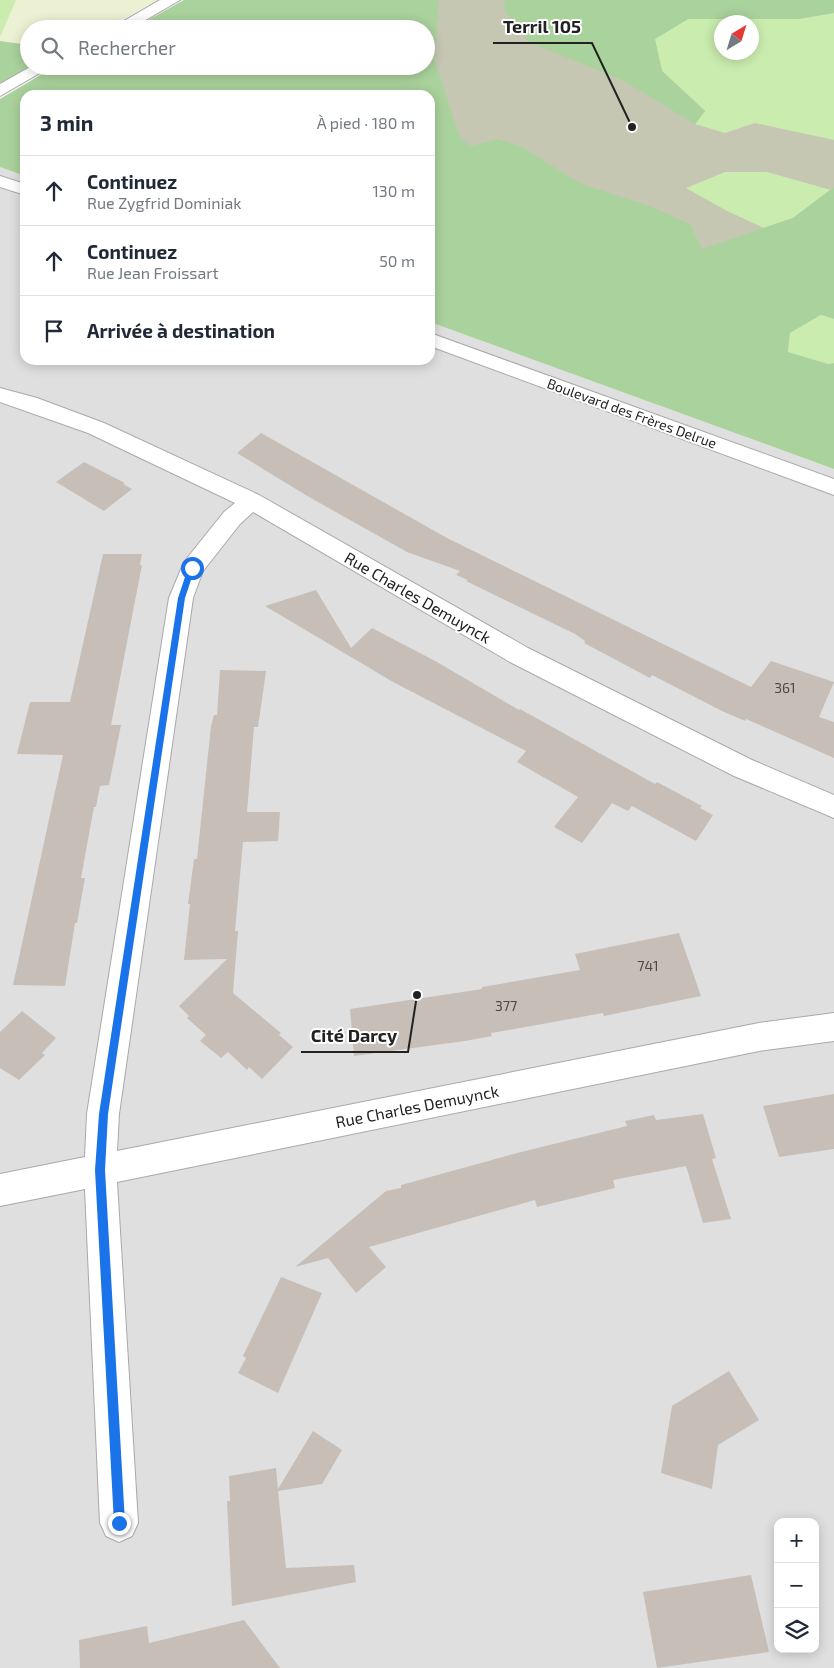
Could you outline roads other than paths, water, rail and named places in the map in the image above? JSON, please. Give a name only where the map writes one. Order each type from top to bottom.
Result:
[{"type":"street","points":[[135,20],[172,0]]},
{"type":"street","points":[[0,91],[28,75]]},
{"type":"street","points":[[0,181],[20,188]]},
{"type":"street","name":"Boulevard des Frères Delrue","points":[[435,341],[834,487]]},
{"type":"street","name":"Rue Charles Demuynck","points":[[0,395],[29,403],[96,428],[250,502],[519,655],[743,768],[834,807]]},
{"type":"street","points":[[119,1523],[100,1170],[104,1114],[181,598],[192,568],[232,518],[250,502]]},
{"type":"street","name":"Rue Charles Demuynck","points":[[0,1190],[759,1037],[834,1027]]},
{"type":"place","name":"Terril 105","points":[[632,127]]},
{"type":"place","name":"Cité Darcy","points":[[417,995]]}]
